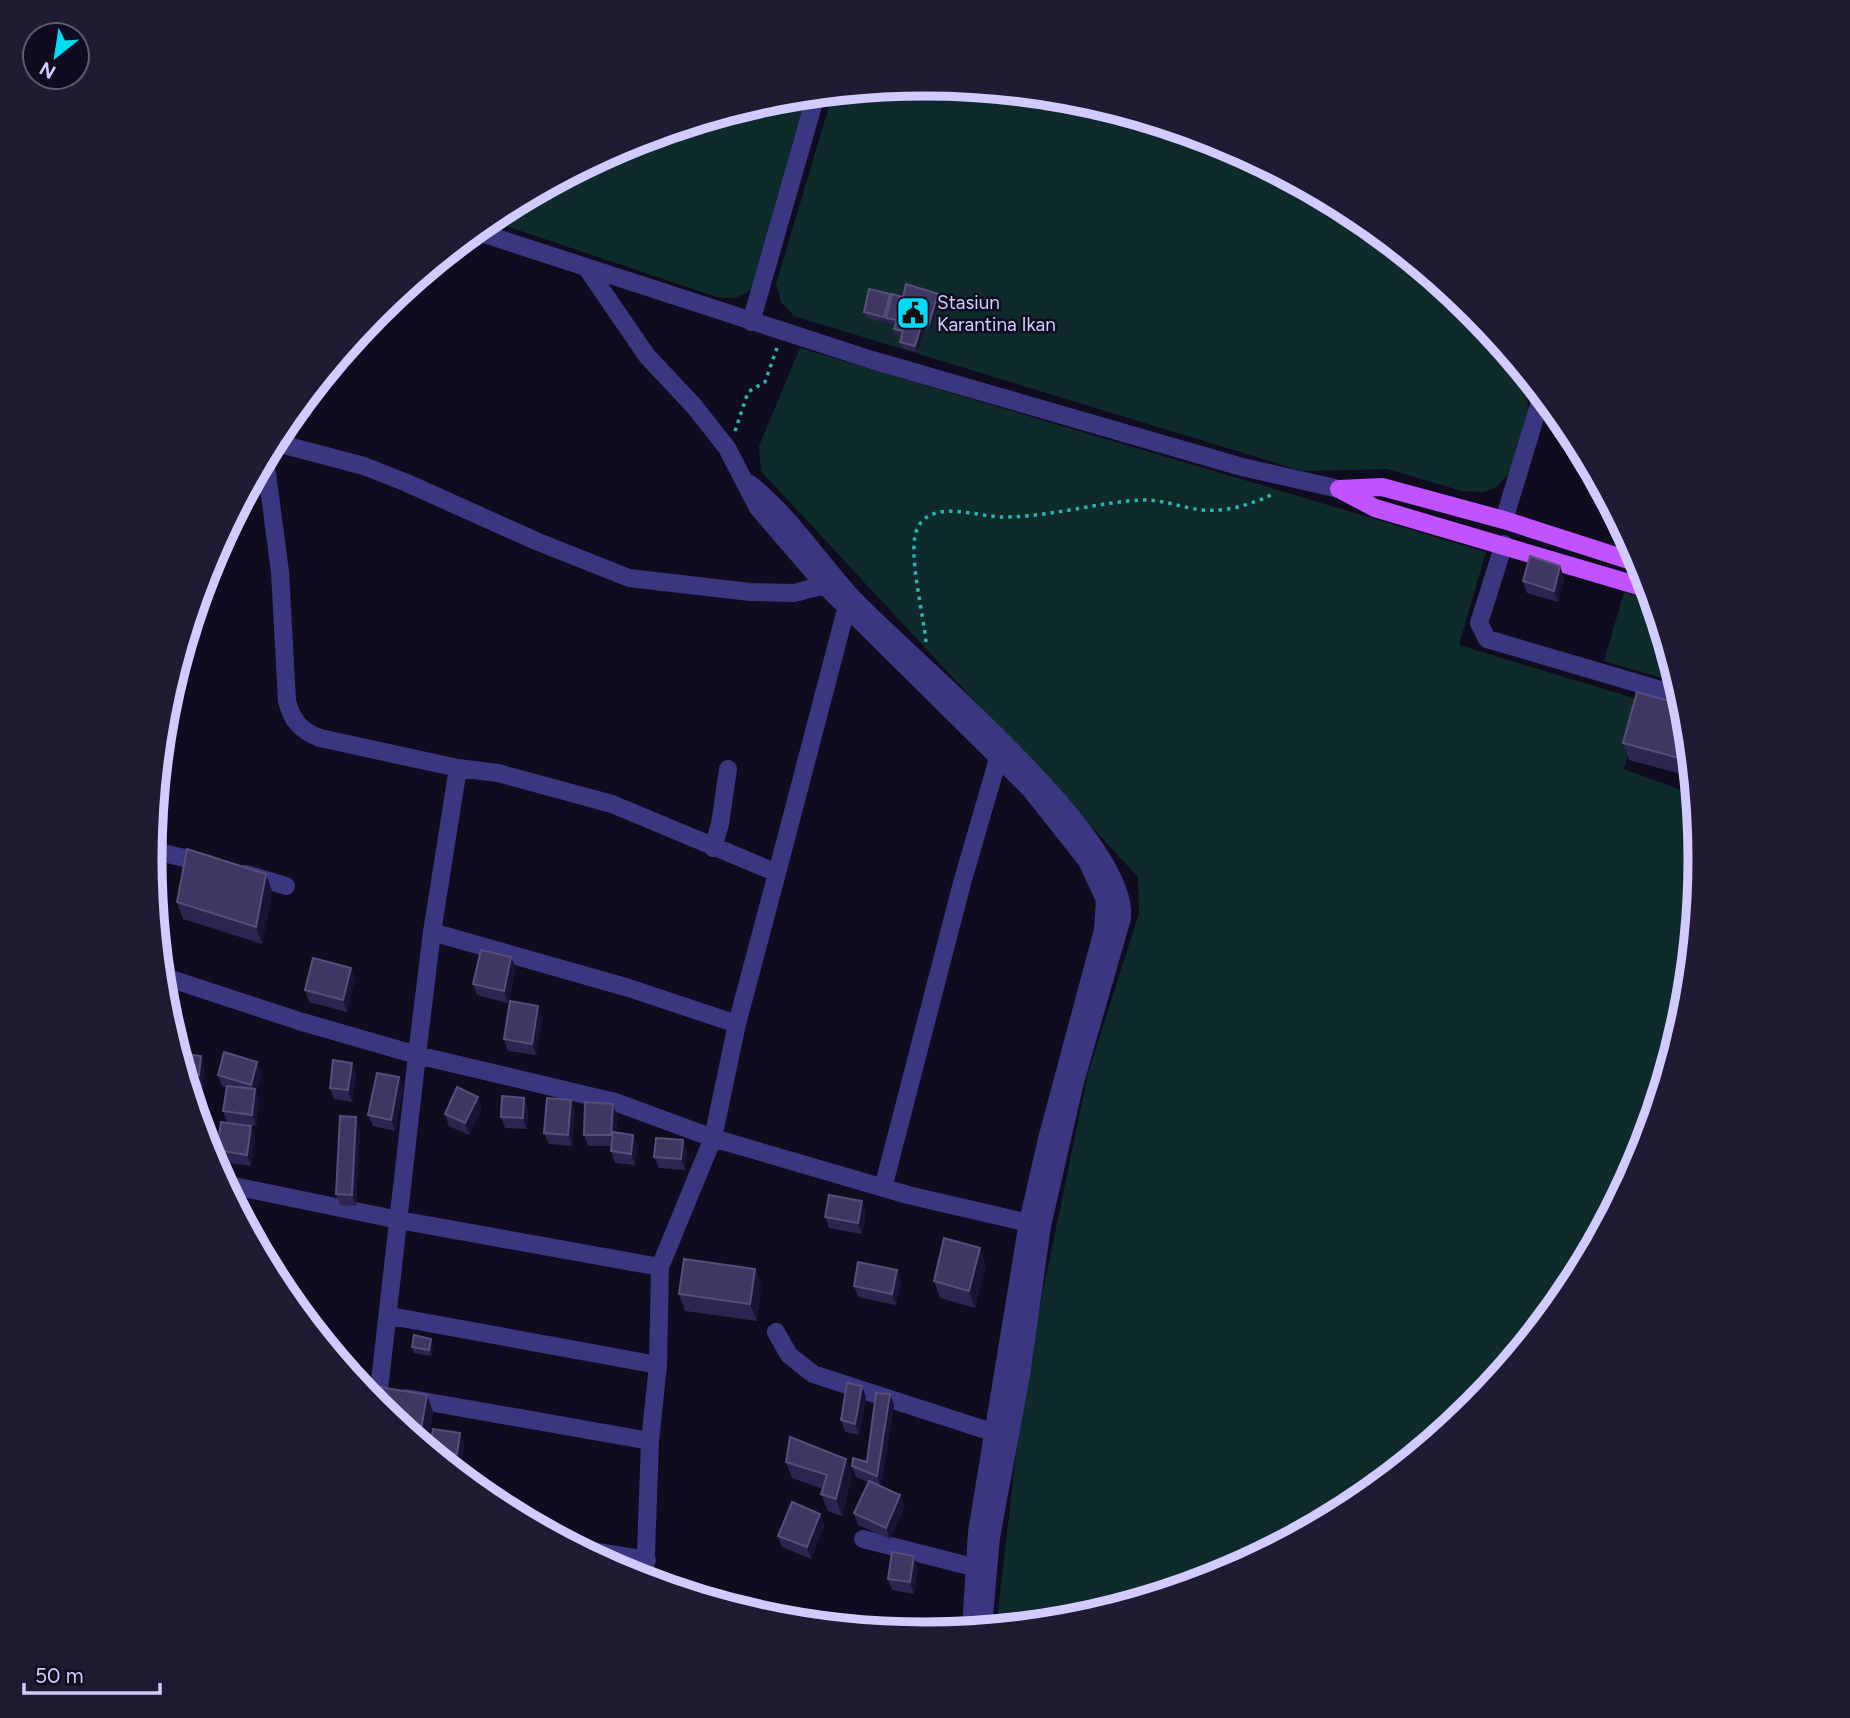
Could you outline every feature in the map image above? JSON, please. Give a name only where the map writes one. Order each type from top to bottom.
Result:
[{"type":"main road","points":[[1339,489],[1382,486],[1625,556]]},
{"type":"main road","points":[[1339,489],[1375,508],[1637,585]]},
{"type":"main road","points":[[1501,543],[1504,520]]},
{"type":"street","points":[[751,322],[813,105]]},
{"type":"street","points":[[487,235],[792,336],[1298,481],[1339,489]]},
{"type":"street","points":[[586,267],[647,356],[694,406],[727,448],[747,482],[758,508],[998,759],[1030,789],[1087,861],[1102,888],[1106,912],[1046,1139],[1035,1224],[1000,1435],[973,1567],[971,1620]]},
{"type":"street","points":[[1504,520],[1538,407]]},
{"type":"street","points":[[285,445],[364,467],[396,479],[629,579],[750,592],[794,593],[832,583]]},
{"type":"street","points":[[267,473],[280,572],[287,701],[290,715],[302,729],[320,738],[458,768],[498,772],[579,794],[647,816],[713,848],[777,873]]},
{"type":"street","points":[[1501,543],[1479,623],[1487,639],[1669,692]]},
{"type":"street","points":[[848,601],[928,669],[1040,780],[1103,859],[1122,897],[1122,918],[1035,1224]]},
{"type":"street","points":[[646,1569],[650,1441],[658,1365],[660,1266],[713,1138],[737,1024],[848,601]]},
{"type":"street","points":[[883,1188],[962,883],[998,759]]},
{"type":"street","points":[[379,1391],[432,932],[458,768]]},
{"type":"street","points":[[713,848],[720,824],[727,769]]},
{"type":"street","points":[[162,853],[286,886]]},
{"type":"street","points":[[432,932],[629,988],[737,1024]]},
{"type":"street","points":[[172,979],[299,1021],[417,1055],[615,1102],[713,1138],[883,1188],[1035,1224]]},
{"type":"street","points":[[237,1187],[399,1220],[660,1266]]},
{"type":"street","points":[[390,1316],[658,1365]]},
{"type":"street","points":[[776,1332],[789,1355],[813,1374],[1000,1435]]},
{"type":"street","points":[[390,1402],[650,1441]]},
{"type":"street","points":[[984,1619],[1000,1435]]},
{"type":"street","points":[[863,1539],[973,1567]]},
{"type":"street","points":[[613,1555],[646,1560]]},
{"type":"path","points":[[727,448],[748,392],[765,382],[775,350],[792,336]]},
{"type":"path","points":[[928,669],[912,548],[918,526],[926,518],[957,511],[1000,517],[1048,515],[1142,500],[1204,510],[1242,507],[1298,481]]},
{"type":"green space","points":[[925,96],[1025,103],[1074,111],[1122,122],[1217,154],[1306,198],[1349,225],[1428,286],[1498,356],[1526,391],[1529,419],[1511,472],[1495,488],[1484,492],[1462,491],[1387,469],[1302,471],[794,316],[781,302],[776,284],[830,102]]},
{"type":"green space","points":[[810,105],[752,289],[736,298],[717,297],[502,225],[544,198],[633,154],[728,122]]},
{"type":"green space","points":[[800,348],[1486,552],[1459,645],[1643,701],[1624,769],[1684,791],[1688,859],[1686,909],[1673,1008],[1662,1056],[1630,1151],[1586,1240],[1559,1283],[1498,1362],[1428,1432],[1349,1493],[1306,1520],[1217,1564],[1122,1596],[1074,1607],[997,1618],[1025,1378],[1088,1073],[1139,913],[1138,877],[761,471],[759,446]]},
{"type":"green space","points":[[1624,592],[1641,597],[1666,679],[1604,661]]},
{"type":"building","name":"Stasiun Karantina Ikan","points":[[906,284],[938,294],[929,324],[922,323],[915,346],[900,342],[903,331],[894,329],[897,320],[886,318],[892,294],[903,297]]},
{"type":"building","points":[[869,289],[890,294],[884,317],[864,312]]},
{"type":"building","points":[[1530,556],[1560,566],[1554,591],[1523,581]]},
{"type":"building","points":[[1637,692],[1671,701],[1681,759],[1623,743]]},
{"type":"building","points":[[187,849],[266,874],[256,927],[177,902]]},
{"type":"building","points":[[481,950],[511,957],[504,991],[473,984]]},
{"type":"building","points":[[313,958],[351,968],[343,1000],[305,990]]},
{"type":"building","points":[[510,1001],[538,1006],[532,1044],[504,1039]]},
{"type":"building","points":[[224,1052],[257,1062],[251,1085],[218,1075]]},
{"type":"building","points":[[188,1054],[201,1056],[199,1075],[194,1075]]},
{"type":"building","points":[[333,1060],[352,1063],[348,1090],[330,1088]]},
{"type":"building","points":[[377,1073],[399,1077],[391,1120],[368,1115]]},
{"type":"building","points":[[227,1086],[255,1089],[252,1115],[223,1111]]},
{"type":"building","points":[[457,1087],[478,1097],[465,1123],[445,1114]]},
{"type":"building","points":[[502,1096],[524,1098],[523,1118],[501,1117]]},
{"type":"building","points":[[547,1098],[571,1100],[568,1135],[544,1133]]},
{"type":"building","points":[[585,1102],[613,1104],[611,1135],[584,1135]]},
{"type":"building","points":[[340,1116],[356,1117],[352,1195],[336,1194]]},
{"type":"building","points":[[221,1122],[251,1126],[247,1155],[220,1150],[218,1145]]},
{"type":"building","points":[[613,1132],[633,1135],[631,1154],[611,1151]]},
{"type":"building","points":[[656,1138],[683,1140],[681,1159],[654,1157]]},
{"type":"building","points":[[829,1195],[862,1201],[858,1223],[825,1217]]},
{"type":"building","points":[[944,1238],[980,1248],[969,1291],[934,1281]]},
{"type":"building","points":[[684,1259],[755,1269],[750,1304],[679,1294]]},
{"type":"building","points":[[858,1262],[897,1270],[892,1294],[854,1286]]},
{"type":"building","points":[[414,1335],[431,1339],[429,1350],[412,1347]]},
{"type":"building","points":[[847,1383],[862,1386],[855,1424],[841,1420]]},
{"type":"building","points":[[380,1387],[427,1395],[421,1431],[386,1398],[379,1391]]},
{"type":"building","points":[[876,1393],[890,1394],[877,1476],[852,1466],[853,1458],[867,1462]]},
{"type":"building","points":[[433,1429],[460,1433],[457,1454],[447,1453],[431,1440]]},
{"type":"building","points":[[790,1437],[846,1459],[836,1499],[821,1494],[827,1475],[786,1462]]},
{"type":"building","points":[[869,1481],[900,1495],[886,1528],[854,1513]]},
{"type":"building","points":[[792,1502],[820,1514],[807,1547],[778,1536]]},
{"type":"building","points":[[892,1552],[914,1556],[910,1582],[888,1579]]},
{"type":"place","name":"Stasiun Karantina Ikan","points":[[913,313]]}]
